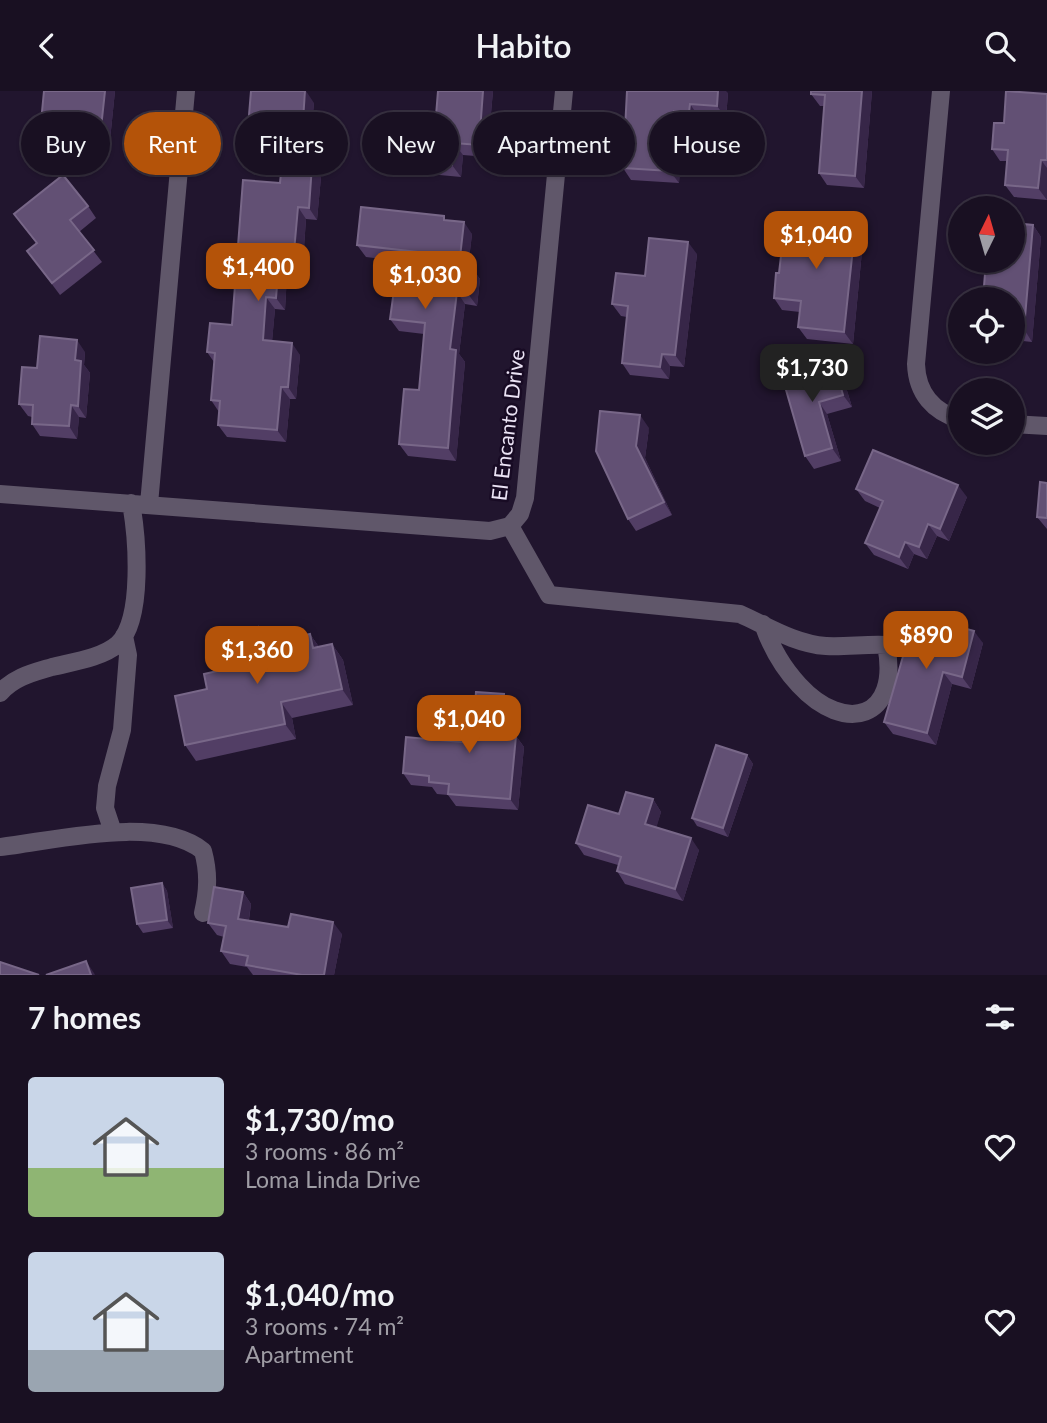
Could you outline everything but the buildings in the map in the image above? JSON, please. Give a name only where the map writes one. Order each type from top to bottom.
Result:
[{"type":"street","points":[[149,504],[186,91]]},
{"type":"street","name":"El Encanto Drive","points":[[0,494],[490,531],[510,526],[520,514],[524,498],[564,91]]},
{"type":"street","points":[[941,91],[916,364],[917,378],[929,402],[948,415]]},
{"type":"street","points":[[1025,425],[1047,426]]},
{"type":"street","points":[[0,693],[23,675],[94,656],[117,645],[124,636],[128,630],[135,595],[135,529],[131,503]]},
{"type":"street","points":[[510,526],[549,595],[740,614],[763,624],[799,641],[826,646],[886,645],[889,659],[886,689],[877,705],[865,714],[852,715],[826,706],[799,686],[771,648],[763,624]]},
{"type":"street","points":[[113,832],[105,808],[107,786],[123,719],[128,655],[124,636]]},
{"type":"street","points":[[0,847],[93,833],[113,832],[180,838],[203,851],[208,871],[208,890],[203,913]]}]
